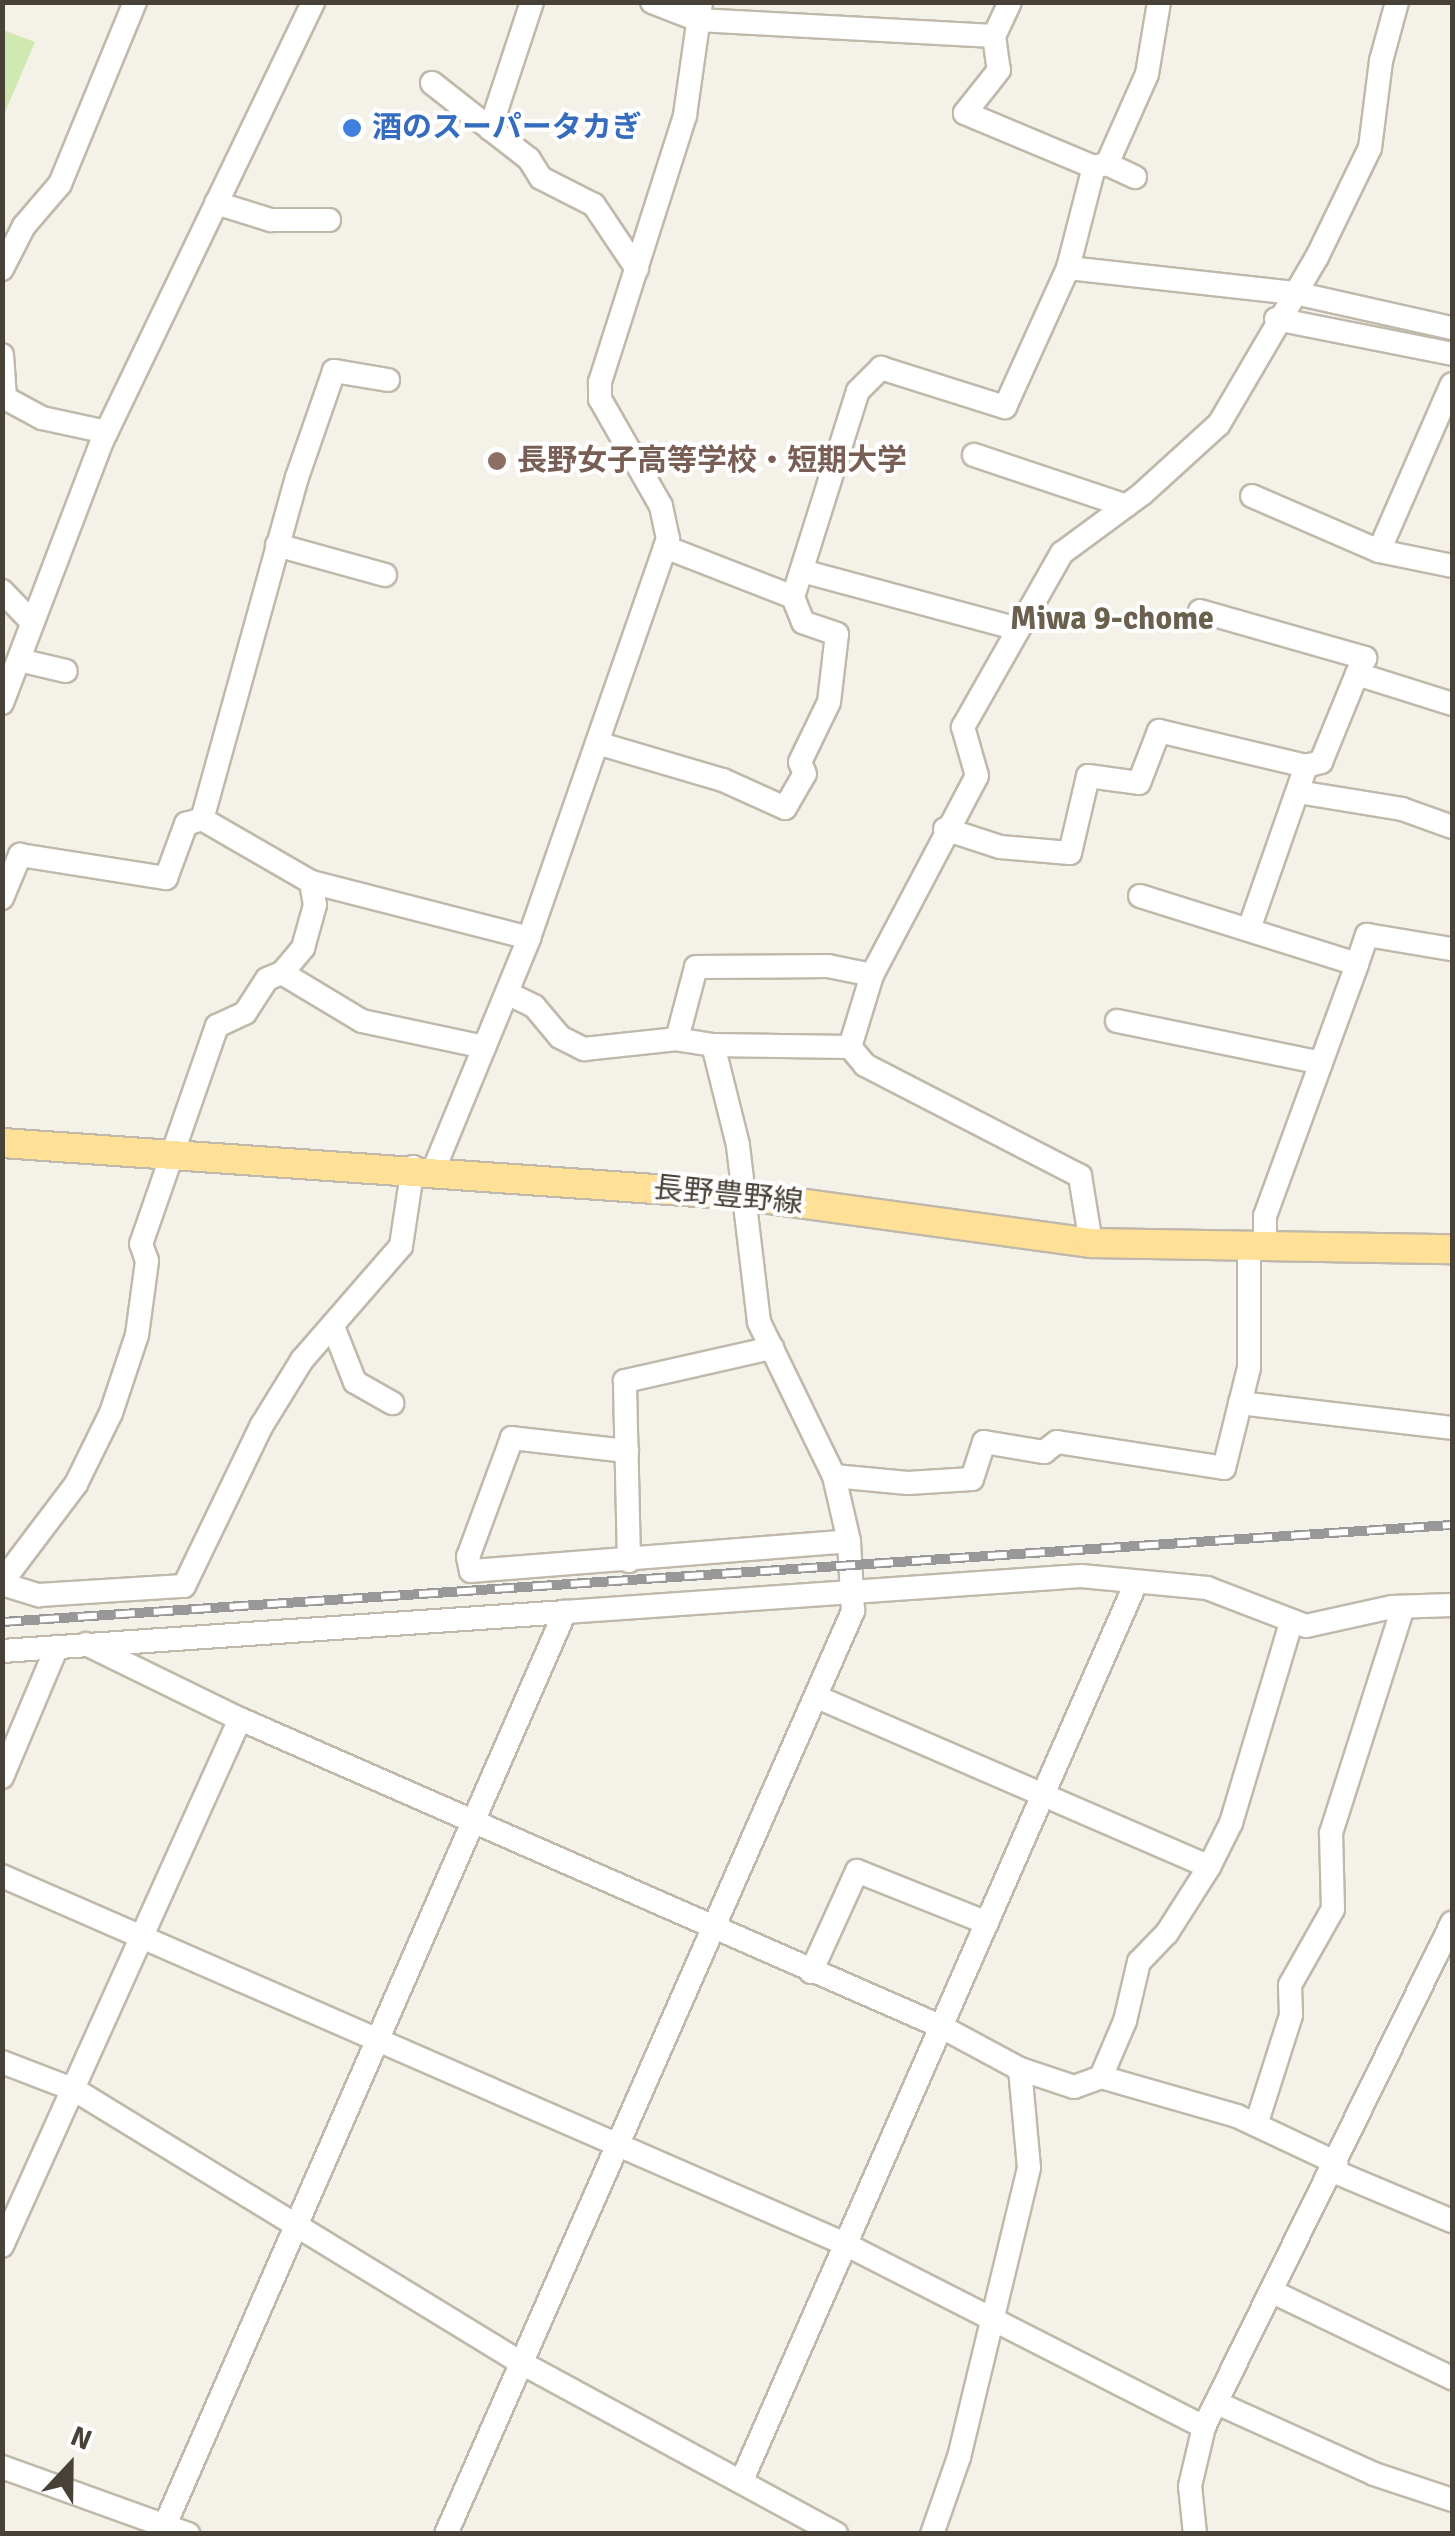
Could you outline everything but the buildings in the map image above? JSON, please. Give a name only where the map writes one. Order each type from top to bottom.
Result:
[{"type":"main road","name":"長野豊野線","points":[[2,1143],[424,1168],[740,1195],[1091,1243],[1257,1249],[1452,1249]]},
{"type":"street","points":[[2,269],[24,226],[60,184],[135,2]]},
{"type":"street","points":[[2,703],[106,432],[313,2]]},
{"type":"street","points":[[490,129],[532,2]]},
{"type":"street","points":[[652,2],[699,11],[994,36]]},
{"type":"street","points":[[1010,2],[994,36],[999,70],[965,112],[1135,177]]},
{"type":"street","points":[[597,742],[723,780],[785,808],[806,774],[800,762],[829,702],[837,634],[803,622],[793,597],[858,391],[881,368],[1005,406],[1068,268],[1101,165],[1147,74],[1158,2]]},
{"type":"street","points":[[850,1047],[872,975],[945,828],[977,776],[963,726],[1015,628],[1062,553],[1126,506],[1219,424],[1276,319],[1295,293],[1370,148],[1381,61],[1398,2]]},
{"type":"street","points":[[310,882],[316,905],[303,948],[282,973],[268,979],[245,1012],[217,1026],[141,1244],[147,1261],[137,1335],[111,1413],[76,1484],[2,1583],[39,1595],[184,1586],[262,1425],[302,1360],[334,1329],[401,1246],[424,1168],[484,1047],[529,938],[665,546],[661,506],[600,399],[600,382],[685,115],[699,11]]},
{"type":"street","points":[[432,83],[490,129],[542,178],[594,205],[637,269]]},
{"type":"street","points":[[216,203],[271,220],[328,220]]},
{"type":"street","points":[[1068,268],[1295,293],[1452,328]]},
{"type":"street","points":[[1276,319],[1452,354]]},
{"type":"street","points":[[2,355],[5,398],[42,418],[106,432]]},
{"type":"street","points":[[202,819],[220,776],[278,546],[334,371],[388,380]]},
{"type":"street","points":[[1379,551],[1452,384]]},
{"type":"street","points":[[974,455],[1126,506]]},
{"type":"street","points":[[1252,496],[1379,551],[1452,566]]},
{"type":"street","points":[[278,546],[385,575]]},
{"type":"street","points":[[665,546],[793,597]]},
{"type":"street","points":[[802,571],[1015,628]]},
{"type":"street","points":[[2,590],[32,622]]},
{"type":"street","points":[[945,828],[1000,846],[1070,853],[1088,776],[1139,783],[1159,731],[1306,766],[1321,762],[1365,658],[1200,611]]},
{"type":"street","points":[[19,660],[66,671]]},
{"type":"street","points":[[1358,674],[1452,704]]},
{"type":"street","points":[[1249,929],[1306,766]]},
{"type":"street","points":[[1298,792],[1402,808],[1452,827]]},
{"type":"street","points":[[2,898],[20,855],[166,878],[186,824],[202,819],[310,882],[529,938]]},
{"type":"street","points":[[1140,896],[1357,964]]},
{"type":"street","points":[[834,1476],[908,1483],[972,1478],[984,1442],[1044,1452],[1057,1442],[1224,1468],[1249,1368],[1257,1249],[1265,1216],[1367,935],[1452,949]]},
{"type":"street","points":[[677,1039],[696,966],[828,966],[872,975]]},
{"type":"street","points":[[282,973],[362,1021],[484,1047]]},
{"type":"street","points":[[507,993],[534,1006],[560,1037],[584,1049],[677,1039],[713,1045],[850,1047],[865,1065],[1080,1176],[1091,1243]]},
{"type":"street","points":[[1117,1022],[1322,1064]]},
{"type":"street","points":[[446,2534],[518,2361],[715,1931],[817,1697],[855,1593],[849,1541],[834,1476],[759,1322],[740,1195],[738,1145],[713,1045]]},
{"type":"street","points":[[334,1329],[355,1382],[392,1403]]},
{"type":"street","points":[[630,1561],[625,1381],[772,1348]]},
{"type":"street","points":[[1240,1403],[1452,1428]]},
{"type":"street","points":[[627,1451],[512,1438],[468,1557],[471,1571],[849,1541]]},
{"type":"street","points":[[2,1651],[1081,1576],[1135,1585],[1207,1588],[1306,1626],[1402,1607],[1452,1605]]},
{"type":"street","points":[[742,2480],[1135,1585]]},
{"type":"street","points":[[1256,2125],[1291,2015],[1290,1985],[1333,1909],[1331,1834],[1402,1607]]},
{"type":"street","points":[[163,2530],[565,1612]]},
{"type":"street","points":[[1101,2077],[1125,2021],[1139,1962],[1167,1933],[1209,1867],[1230,1823],[1290,1623]]},
{"type":"street","points":[[86,1644],[240,1720],[942,2027],[1020,2069],[1074,2087],[1101,2077],[1256,2125],[1334,2167],[1452,2221]]},
{"type":"street","points":[[2,1777],[57,1646]]},
{"type":"street","points":[[817,1697],[1209,1867]]},
{"type":"street","points":[[2,2246],[240,1720]]},
{"type":"street","points":[[811,1972],[857,1872],[987,1922]]},
{"type":"street","points":[[2,1876],[845,2244],[991,2313],[1204,2427]]},
{"type":"street","points":[[1194,2534],[1190,2486],[1204,2427],[1452,1923]]},
{"type":"street","points":[[2,2062],[75,2090],[518,2361],[836,2534]]},
{"type":"street","points":[[932,2534],[959,2457],[1029,2168],[1020,2069]]},
{"type":"street","points":[[1273,2292],[1452,2378]]},
{"type":"street","points":[[1217,2403],[1374,2474],[1452,2500]]},
{"type":"street","points":[[2,2467],[163,2530],[188,2534]]},
{"type":"green space","points":[[3,30],[35,42],[3,117]]},
{"type":"railway","points":[[2,1622],[1452,1525]]},
{"type":"place","name":"酒のスーパータカぎ","points":[[352,128]]},
{"type":"place","name":"長野女子高等学校・短期大学","points":[[497,461]]},
{"type":"district","name":"Miwa 9-chome","points":[[1112,619]]}]
